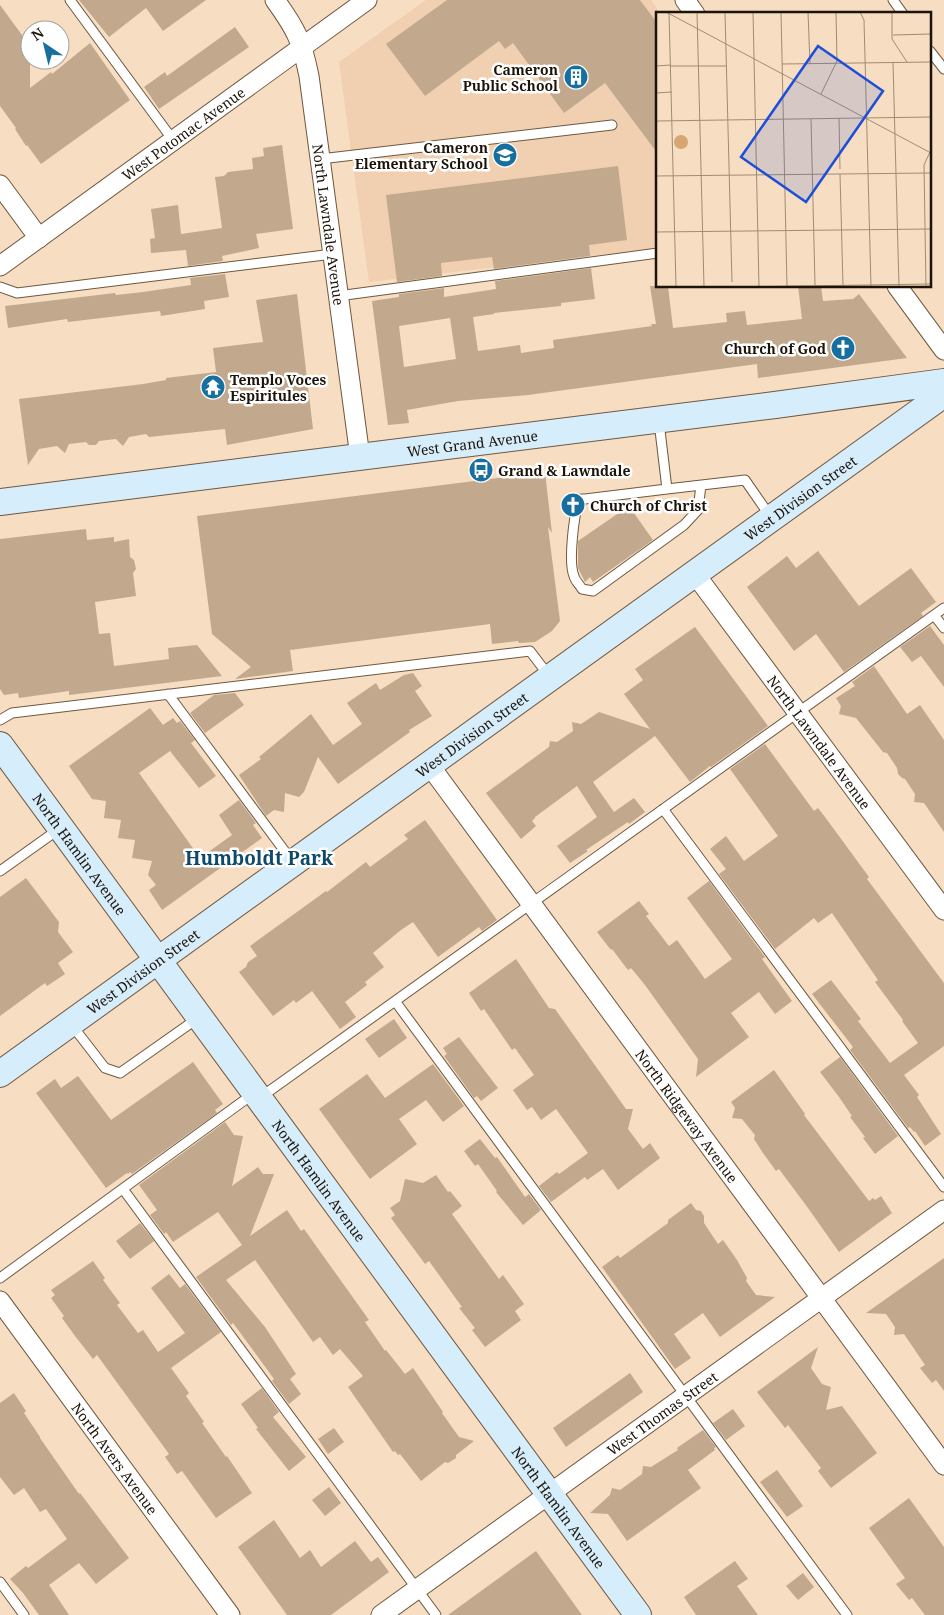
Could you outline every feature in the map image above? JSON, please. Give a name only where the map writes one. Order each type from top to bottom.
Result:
[{"type":"main road","name":"West Grand Avenue","points":[[0,502],[944,382]]},
{"type":"main road","name":"West Division Street","points":[[0,1074],[944,394]]},
{"type":"main road","name":"North Hamlin Avenue","points":[[0,745],[638,1615]]},
{"type":"street","name":"North Lawndale Avenue","points":[[275,0],[293,25],[303,46],[360,457]]},
{"type":"street","name":"West Potomac Avenue","points":[[0,266],[367,0]]},
{"type":"street","points":[[685,0],[694,12]]},
{"type":"street","points":[[0,185],[39,238]]},
{"type":"street","points":[[898,288],[944,350]]},
{"type":"street","name":"North Lawndale Avenue","points":[[695,574],[944,910]]},
{"type":"street","name":"North Ridgeway Avenue","points":[[430,766],[944,1466]]},
{"type":"street","name":"West Thomas Street","points":[[381,1615],[944,1210]]},
{"type":"street","name":"North Avers Avenue","points":[[0,1301],[230,1615]]},
{"type":"lane","points":[[70,0],[173,140]]},
{"type":"lane","points":[[893,0],[902,12]]},
{"type":"lane","points":[[932,53],[944,69]]},
{"type":"lane","points":[[320,159],[612,125]]},
{"type":"lane","points":[[338,296],[656,253]]},
{"type":"lane","points":[[0,287],[17,293],[333,254]]},
{"type":"lane","points":[[659,419],[667,489]]},
{"type":"lane","points":[[701,485],[698,510],[684,525],[593,590],[582,589],[573,576],[571,549],[578,502],[585,499],[667,489],[701,485],[745,480],[772,519]]},
{"type":"lane","points":[[0,1278],[123,1189],[396,1001],[944,608]]},
{"type":"lane","points":[[934,615],[944,628]]},
{"type":"lane","points":[[0,720],[12,713],[530,651],[551,678]]},
{"type":"lane","points":[[168,694],[294,864]]},
{"type":"lane","points":[[663,809],[944,1187]]},
{"type":"lane","points":[[0,871],[60,828]]},
{"type":"lane","points":[[396,1001],[846,1615]]},
{"type":"lane","points":[[71,1024],[105,1068],[120,1073],[199,1017]]},
{"type":"lane","points":[[123,1189],[436,1615]]},
{"type":"lane","points":[[0,1582],[24,1615]]},
{"type":"shaded area","name":"Cameron Elementary School","points":[[426,0],[651,0],[660,12],[656,12],[656,248],[369,282],[339,62]]},
{"type":"building","points":[[79,0],[206,0],[163,31],[146,8],[109,37]]},
{"type":"building","name":"Cameron Public School","points":[[447,0],[640,0],[656,21],[656,151],[605,83],[564,113],[513,43],[505,49],[499,41],[425,96],[386,44]]},
{"type":"building","points":[[0,5],[20,32],[20,70],[30,70],[30,88],[51,72],[52,74],[57,70],[70,70],[70,59],[90,43],[130,100],[41,164],[26,146],[0,106]]},
{"type":"building","points":[[235,27],[249,47],[159,109],[144,87],[165,72],[167,76]]},
{"type":"building","points":[[282,145],[293,229],[256,234],[259,248],[222,256],[223,261],[188,266],[186,250],[151,253],[150,239],[155,238],[151,209],[178,205],[181,234],[222,228],[215,177],[224,176],[228,172],[253,169],[252,158],[264,156],[263,148]]},
{"type":"building","points":[[618,166],[627,240],[589,245],[590,256],[494,269],[492,257],[441,263],[442,276],[397,282],[386,195]]},
{"type":"building","points":[[591,268],[595,299],[561,303],[561,306],[473,317],[478,351],[520,345],[521,353],[554,348],[553,340],[652,326],[651,324],[656,324],[650,286],[668,288],[673,328],[727,322],[726,313],[745,311],[747,325],[802,319],[798,288],[821,288],[823,301],[853,299],[859,294],[907,358],[758,378],[757,364],[528,395],[458,401],[407,410],[409,423],[388,425],[372,301],[399,297],[399,294],[444,288],[444,297],[496,289],[495,281]],"holes":[[[450,318],[456,359],[404,367],[399,326]]]},
{"type":"building","points":[[225,274],[229,297],[204,301],[205,309],[161,316],[160,311],[68,322],[67,319],[8,328],[5,306],[115,293],[116,295],[143,292],[191,285],[190,278]]},
{"type":"building","points":[[297,294],[313,429],[227,445],[225,429],[149,437],[146,434],[129,437],[123,446],[116,439],[99,441],[96,445],[89,445],[86,442],[69,444],[65,453],[57,446],[39,449],[28,465],[19,399],[143,384],[166,380],[166,378],[216,372],[213,348],[263,342],[256,300]]},
{"type":"building","points":[[545,472],[552,533],[548,527],[560,621],[552,631],[535,642],[519,643],[518,641],[492,644],[490,624],[290,650],[293,671],[235,679],[251,667],[212,634],[197,516]]},
{"type":"building","points":[[629,506],[653,540],[593,582],[590,577],[585,582],[578,568],[578,541]]},
{"type":"building","points":[[86,529],[87,540],[114,537],[114,542],[129,539],[130,557],[134,560],[136,569],[133,573],[136,596],[95,602],[99,634],[110,633],[114,666],[169,659],[168,648],[197,645],[222,676],[69,695],[69,691],[19,698],[18,693],[4,695],[0,689],[0,539]]},
{"type":"building","points":[[818,551],[859,606],[911,568],[936,602],[921,613],[923,616],[844,672],[816,634],[794,651],[747,587],[787,556],[796,568]]},
{"type":"building","points":[[930,626],[944,645],[944,687],[921,656],[912,662],[900,647]]},
{"type":"building","points":[[695,627],[768,726],[690,782],[655,736],[593,782],[614,812],[634,798],[645,812],[586,850],[588,851],[570,863],[557,846],[597,817],[577,786],[535,817],[532,821],[536,826],[521,839],[486,793],[549,747],[550,741],[557,742],[573,731],[572,722],[581,724],[599,712],[650,729],[624,694],[643,680],[635,669]]},
{"type":"building","points":[[874,666],[907,714],[920,705],[944,740],[944,832],[924,803],[914,802],[915,794],[905,779],[898,774],[897,768],[887,753],[883,752],[856,718],[839,714],[841,706],[836,698],[855,686],[852,682]]},
{"type":"building","points":[[413,673],[422,686],[415,691],[432,716],[409,730],[410,732],[338,784],[318,757],[304,792],[299,797],[285,793],[284,812],[274,810],[266,816],[239,775],[261,759],[259,757],[311,714],[333,745],[362,724],[347,703],[376,683],[380,690],[404,675]]},
{"type":"building","points":[[235,693],[244,705],[205,733],[190,713],[214,695]]},
{"type":"building","points":[[150,708],[163,725],[173,718],[177,723],[180,721],[195,740],[191,743],[216,776],[199,788],[170,751],[139,773],[200,858],[232,835],[219,815],[239,800],[256,823],[253,825],[262,838],[162,910],[149,890],[156,885],[148,875],[152,861],[132,858],[135,840],[118,838],[121,820],[104,818],[106,801],[92,799],[69,766]]},
{"type":"building","points":[[765,744],[814,811],[818,808],[825,817],[869,877],[867,879],[944,983],[944,1046],[904,1075],[919,1095],[917,1097],[941,1134],[925,1146],[915,1131],[910,1127],[908,1128],[850,1050],[853,1047],[812,994],[831,980],[861,1019],[858,1021],[890,1063],[918,1043],[875,982],[878,980],[832,913],[818,923],[814,918],[775,949],[719,874],[726,869],[710,849],[726,836],[744,861],[778,836],[730,769]]},
{"type":"building","points":[[425,820],[497,920],[482,931],[479,927],[438,957],[413,922],[401,930],[373,953],[384,967],[365,982],[367,985],[345,1002],[356,1017],[340,1029],[312,991],[296,1003],[294,1000],[273,1016],[239,972],[257,956],[250,946],[366,862],[370,867],[408,839],[404,835]]},
{"type":"building","points":[[26,878],[59,922],[58,932],[73,952],[58,963],[65,974],[47,986],[45,983],[0,1016],[0,897]]},
{"type":"building","points":[[709,881],[765,957],[762,959],[792,1001],[775,1014],[759,992],[731,1013],[749,1037],[696,1077],[698,1059],[645,985],[631,968],[628,970],[597,932],[639,901],[649,914],[646,916],[669,946],[677,940],[705,979],[732,959],[687,898]]},
{"type":"building","points":[[516,959],[549,1008],[555,1009],[626,1109],[633,1109],[628,1129],[643,1149],[650,1143],[660,1158],[618,1190],[603,1169],[587,1180],[585,1177],[551,1202],[539,1186],[557,1172],[559,1174],[588,1153],[556,1109],[541,1120],[532,1107],[527,1110],[513,1090],[534,1075],[515,1048],[512,1050],[484,1009],[481,1011],[469,993]]},
{"type":"building","points":[[394,1019],[407,1038],[379,1058],[365,1039]]},
{"type":"building","points":[[459,1037],[498,1088],[481,1101],[477,1096],[474,1098],[444,1056],[447,1054],[443,1048]]},
{"type":"building","points":[[840,1057],[898,1136],[875,1154],[850,1117],[852,1116],[820,1072]]},
{"type":"building","points":[[193,1062],[223,1104],[215,1110],[217,1113],[132,1174],[130,1172],[127,1173],[106,1188],[36,1093],[55,1079],[61,1088],[78,1076],[111,1120]]},
{"type":"building","points":[[433,1064],[464,1106],[443,1122],[426,1100],[399,1119],[417,1144],[370,1179],[319,1109],[367,1074],[385,1098]]},
{"type":"building","points":[[774,1070],[804,1115],[869,1201],[881,1196],[892,1213],[839,1252],[779,1169],[776,1171],[763,1153],[754,1139],[755,1135],[742,1119],[732,1118],[735,1108],[731,1102]]},
{"type":"building","points":[[225,1122],[234,1135],[243,1136],[232,1186],[258,1167],[263,1174],[274,1174],[250,1236],[287,1210],[301,1231],[304,1229],[369,1320],[365,1322],[385,1351],[405,1374],[413,1368],[459,1437],[474,1441],[456,1455],[456,1458],[448,1463],[445,1462],[421,1481],[400,1454],[398,1455],[395,1451],[393,1452],[348,1387],[363,1376],[340,1349],[333,1355],[320,1337],[313,1342],[255,1260],[226,1280],[265,1327],[296,1374],[290,1379],[301,1394],[289,1404],[272,1381],[274,1379],[258,1357],[233,1323],[231,1325],[196,1277],[242,1245],[218,1212],[173,1242],[166,1232],[164,1234],[150,1215],[157,1210],[139,1185]]},
{"type":"building","points":[[480,1139],[495,1158],[497,1157],[525,1197],[529,1194],[541,1210],[523,1225],[496,1192],[478,1164],[475,1166],[464,1151]]},
{"type":"building","points":[[436,1175],[448,1192],[450,1191],[462,1206],[452,1214],[499,1279],[503,1275],[524,1304],[515,1311],[521,1320],[485,1347],[472,1330],[475,1328],[459,1308],[462,1307],[429,1261],[425,1264],[391,1218],[395,1215],[390,1208],[400,1201],[405,1179],[423,1183]]},
{"type":"building","points":[[691,1203],[696,1210],[701,1211],[704,1216],[704,1223],[718,1244],[723,1240],[737,1260],[747,1278],[746,1281],[756,1295],[775,1297],[720,1337],[703,1313],[674,1334],[691,1358],[675,1369],[602,1267],[618,1255],[620,1258],[668,1223],[668,1220]]},
{"type":"building","points":[[140,1223],[154,1241],[130,1259],[116,1241]]},
{"type":"building","points":[[944,1258],[944,1391],[936,1380],[932,1383],[920,1368],[925,1365],[904,1334],[894,1335],[895,1327],[886,1314],[866,1313]]},
{"type":"building","points":[[93,1261],[105,1278],[103,1280],[120,1303],[117,1305],[138,1333],[143,1330],[158,1352],[185,1333],[151,1288],[169,1274],[180,1288],[185,1284],[221,1332],[171,1368],[189,1393],[186,1396],[204,1422],[202,1423],[252,1493],[216,1518],[182,1471],[177,1474],[165,1457],[169,1454],[97,1355],[93,1359],[75,1336],[51,1298],[55,1295],[51,1290]]},
{"type":"building","points":[[818,1347],[811,1368],[822,1384],[831,1387],[826,1410],[842,1406],[877,1453],[831,1488],[818,1471],[821,1468],[788,1425],[785,1428],[757,1392]]},
{"type":"building","points":[[630,1373],[643,1392],[566,1447],[553,1428]]},
{"type":"building","points":[[262,1388],[279,1412],[273,1417],[306,1457],[289,1471],[256,1429],[258,1428],[241,1404]]},
{"type":"building","points":[[14,1393],[40,1438],[79,1494],[129,1558],[96,1584],[79,1563],[49,1585],[69,1615],[39,1615],[10,1579],[67,1539],[46,1509],[40,1512],[24,1488],[14,1495],[0,1477],[0,1403]]},
{"type":"building","points":[[733,1409],[745,1426],[726,1440],[713,1423]]},
{"type":"building","points":[[334,1428],[344,1442],[328,1454],[318,1439]]},
{"type":"building","points":[[703,1430],[716,1447],[714,1448],[715,1450],[688,1470],[701,1488],[627,1541],[608,1514],[590,1513],[610,1495],[612,1488],[620,1490],[642,1474],[643,1466],[651,1467],[678,1450],[677,1448]]},
{"type":"building","points":[[777,1470],[803,1506],[787,1517],[760,1482]]},
{"type":"building","points":[[329,1487],[341,1503],[325,1516],[312,1500]]},
{"type":"building","points":[[909,1498],[944,1547],[944,1615],[925,1615],[912,1598],[909,1600],[896,1584],[905,1578],[869,1528]]},
{"type":"building","points":[[274,1520],[300,1558],[310,1550],[321,1567],[355,1541],[371,1562],[378,1557],[389,1572],[331,1615],[287,1615],[238,1547]]},
{"type":"building","points":[[536,1551],[582,1615],[448,1615]]},
{"type":"building","points":[[735,1561],[748,1579],[737,1586],[758,1615],[696,1615],[684,1597]]},
{"type":"building","points":[[803,1573],[814,1587],[798,1600],[786,1586]]},
{"type":"place","name":"Cameron Public School","points":[[576,77]]},
{"type":"place","name":"Cameron Elementary School","points":[[505,155]]},
{"type":"place","name":"Church of God","points":[[843,348]]},
{"type":"place","name":"Templo Voces Espiritules","points":[[213,387]]},
{"type":"place","name":"Grand & Lawndale","points":[[481,470]]},
{"type":"place","name":"Church of Christ","points":[[573,505]]},
{"type":"district","name":"Humboldt Park","points":[[259,858]]}]
